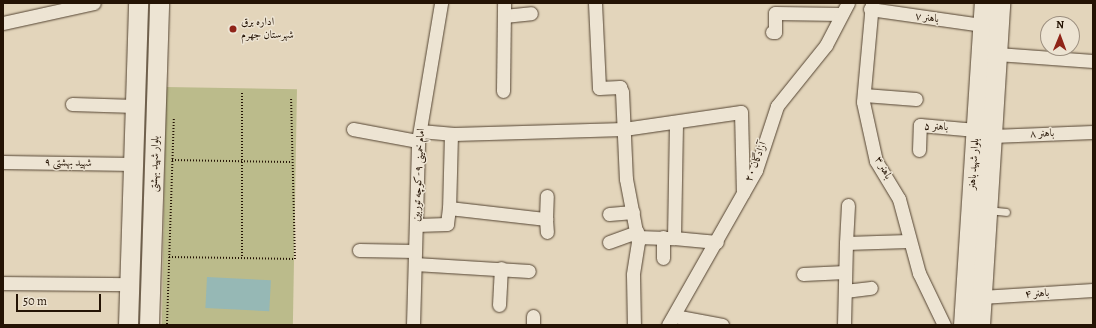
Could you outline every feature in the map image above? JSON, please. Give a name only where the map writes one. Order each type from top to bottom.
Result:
[{"type":"main road","name":"بلوار شهید بهشتی","points":[[128,325],[138,3]]},
{"type":"main road","name":"بلوار شهید بهشتی","points":[[158,324],[159,3]]},
{"type":"main road","name":"بلوار شهید باهنر","points":[[963,325],[981,134],[984,3]]},
{"type":"main road","name":"بلوار شهید باهنر","points":[[980,325],[987,210],[981,134],[997,54],[1000,3]]},
{"type":"street","points":[[3,24],[94,3]]},
{"type":"street","name":"امام خمینی ۹-کوچه توربین","points":[[413,325],[419,136],[442,3]]},
{"type":"street","points":[[596,3],[599,88],[620,87],[624,129],[626,178],[634,212],[637,235],[634,325]]},
{"type":"street","name":"آزادگان ۲۰","points":[[671,321],[717,242],[756,170],[777,106],[826,45],[848,3]]},
{"type":"street","name":"باهنر ۷","points":[[871,6],[983,25]]},
{"type":"street","name":"باهنر ۳","points":[[871,6],[864,95],[876,161],[899,200],[908,241],[919,273],[944,325]]},
{"type":"street","points":[[503,91],[504,9],[531,12]]},
{"type":"street","points":[[772,32],[776,32],[775,13],[841,14]]},
{"type":"street","points":[[997,54],[1093,61]]},
{"type":"street","points":[[864,95],[916,100]]},
{"type":"street","points":[[72,104],[135,106]]},
{"type":"street","points":[[354,129],[419,136],[624,129],[676,123],[741,112],[743,193]]},
{"type":"street","points":[[662,258],[668,238],[676,123]]},
{"type":"street","name":"باهنر ۵","points":[[919,150],[920,125],[981,134]]},
{"type":"street","name":"باهنر ۸","points":[[981,134],[1093,132]]},
{"type":"street","points":[[416,225],[447,224],[452,134]]},
{"type":"street","name":"شهید بهشتی ۹","points":[[3,162],[134,164]]},
{"type":"street","points":[[547,232],[546,219],[548,196]]},
{"type":"street","points":[[844,325],[848,205]]},
{"type":"street","points":[[449,208],[546,219]]},
{"type":"street","points":[[609,214],[634,212]]},
{"type":"street","points":[[609,242],[637,235],[717,242]]},
{"type":"street","points":[[846,243],[908,241]]},
{"type":"street","points":[[359,250],[529,271]]},
{"type":"street","points":[[499,305],[501,268]]},
{"type":"street","points":[[803,274],[845,272]]},
{"type":"street","points":[[3,283],[130,284]]},
{"type":"street","points":[[845,291],[871,288]]},
{"type":"street","name":"باهنر ۴","points":[[981,297],[1093,290]]},
{"type":"street","points":[[671,321],[722,325]]},
{"type":"lane","points":[[987,210],[1006,212]]},
{"type":"path","points":[[242,93],[242,258]]},
{"type":"path","points":[[169,257],[296,259],[290,162],[291,97]]},
{"type":"path","points":[[158,324],[169,257],[174,118]]},
{"type":"path","points":[[172,160],[290,162]]},
{"type":"green space","points":[[166,87],[297,89],[293,325],[162,325]]},
{"type":"water","points":[[207,277],[271,280],[269,311],[205,308]]},
{"type":"place","name":"اداره برق شهرستان جهرم","points":[[233,29]]}]
